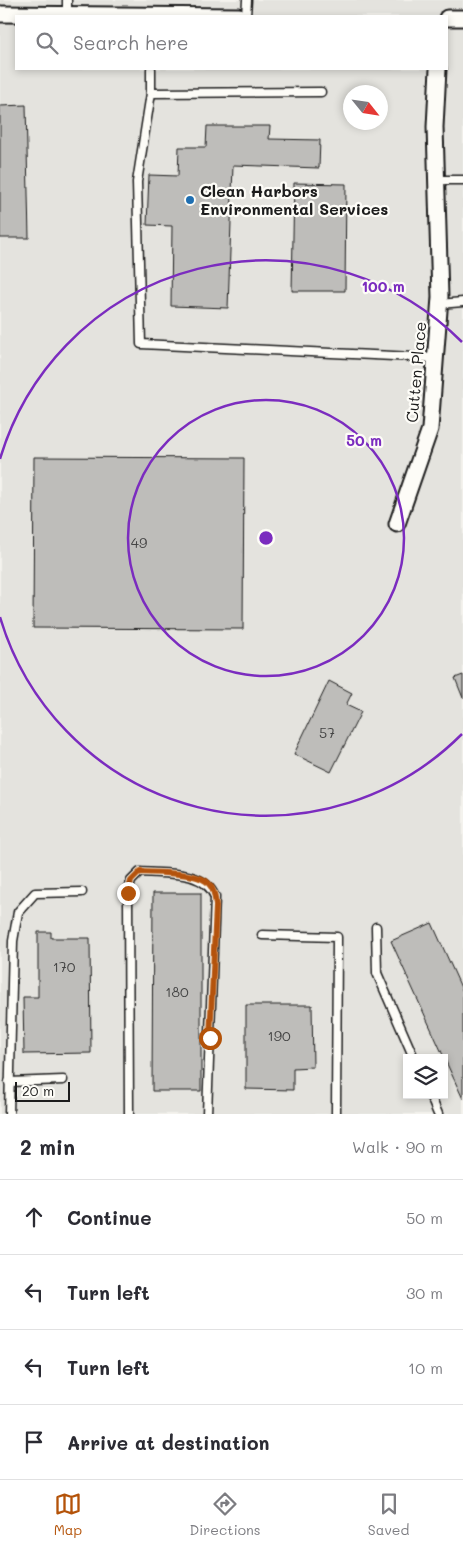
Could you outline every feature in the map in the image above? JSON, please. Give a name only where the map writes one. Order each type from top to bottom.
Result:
[{"type":"street","points":[[0,14],[67,7],[141,15]]},
{"type":"street","points":[[448,18],[463,18]]},
{"type":"street","name":"Cutten Place","points":[[397,524],[430,429],[440,304],[434,127],[438,70]]},
{"type":"lane","points":[[246,15],[247,0]]},
{"type":"lane","points":[[151,70],[151,93],[137,182],[141,344],[435,358]]},
{"type":"lane","points":[[151,93],[322,92]]},
{"type":"lane","points":[[436,180],[463,180]]},
{"type":"lane","points":[[440,304],[463,302]]},
{"type":"lane","points":[[129,1114],[128,893],[131,881],[140,872],[201,879],[212,888],[215,896],[207,1114]]},
{"type":"lane","points":[[9,1114],[13,941],[18,912],[35,893],[82,892]]},
{"type":"lane","points":[[376,928],[377,973],[412,1054]]},
{"type":"lane","points":[[262,935],[337,937],[336,1114]]},
{"type":"lane","points":[[9,1082],[63,1080]]},
{"type":"lane","points":[[432,1099],[438,1114]]},
{"type":"shaded area","points":[[0,0],[463,0],[463,1114],[0,1114]]},
{"type":"building","points":[[26,105],[29,238],[0,238],[0,106]]},
{"type":"building","name":"Clean Harbors Environmental Services","points":[[207,126],[270,126],[269,139],[320,140],[319,168],[233,165],[228,308],[171,306],[172,226],[147,225],[149,175],[178,176],[179,147],[206,147]]},
{"type":"building","points":[[294,183],[346,184],[345,291],[292,291]]},
{"type":"building","points":[[34,457],[244,458],[243,629],[33,628]]},
{"type":"building","points":[[463,675],[463,698],[455,678]]},
{"type":"building","points":[[329,681],[352,693],[346,705],[361,712],[331,772],[294,754]]},
{"type":"building","points":[[153,893],[201,893],[201,1091],[152,1091]]},
{"type":"building","points":[[432,923],[463,992],[463,1099],[448,1066],[448,1054],[442,1054],[391,941]]},
{"type":"building","points":[[38,932],[51,932],[51,938],[90,938],[91,1053],[24,1054],[23,997],[38,997]]},
{"type":"building","points":[[246,1005],[312,1005],[313,1067],[293,1068],[293,1090],[246,1089]]},
{"type":"place","name":"Clean Harbors Environmental Services","points":[[190,200]]},
{"type":"route","points":[[128,893],[131,881],[140,872],[194,877],[206,882],[212,888],[216,906],[210,1038]]}]
